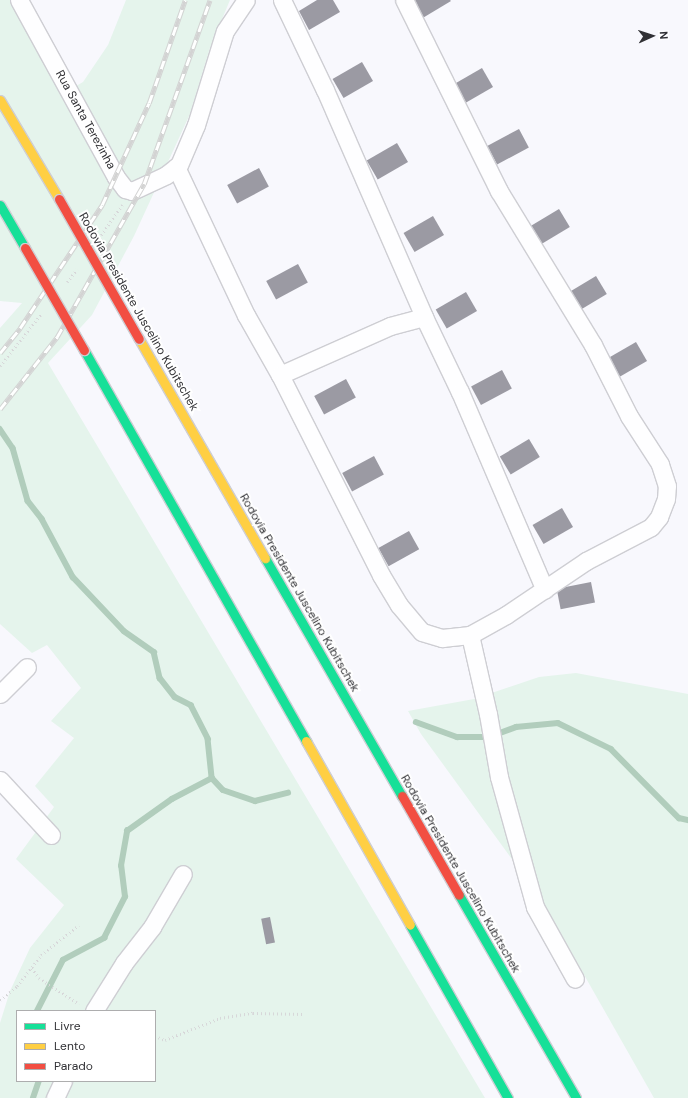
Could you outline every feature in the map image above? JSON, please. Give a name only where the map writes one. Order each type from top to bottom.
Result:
[{"type":"highway","name":"Rodovia Presidente Juscelino Kubitschek","points":[[0,100],[59,199],[576,1098]]},
{"type":"highway","points":[[0,205],[84,350],[508,1098]]},
{"type":"street","name":"Rua Santa Terezinha","points":[[20,0],[116,177],[125,189],[132,191],[176,167]]},
{"type":"street","points":[[246,0],[225,31],[187,149],[176,167],[246,315],[280,374],[381,575],[398,605],[422,632],[431,637],[456,638],[470,634],[545,590],[586,561],[651,527],[664,508],[667,486],[664,474],[629,416],[593,345],[499,190],[404,0]]},
{"type":"street","points":[[282,0],[325,90],[424,317],[463,398],[545,590]]},
{"type":"street","points":[[280,374],[390,326],[424,317]]},
{"type":"street","points":[[470,634],[488,714],[499,777],[535,907],[575,979]]},
{"type":"street","points":[[0,694],[27,667]]},
{"type":"street","points":[[0,780],[51,835]]},
{"type":"street","points":[[95,1010],[124,963],[152,927],[184,874]]},
{"type":"street","points":[[55,1098],[63,1082]]},
{"type":"path","points":[[0,1000],[17,986],[41,955],[79,925]]},
{"type":"path","points":[[32,968],[39,978],[60,990]]},
{"type":"path","points":[[156,1036],[165,1040],[220,1018],[254,1013],[303,1014]]},
{"type":"shaded area","points":[[0,0],[10,0],[64,93],[83,82],[108,45],[126,0],[230,0],[210,48],[190,114],[134,236],[92,315],[48,363],[485,1098],[0,1098],[0,1023],[10,991],[30,948],[64,905],[16,859],[54,807],[35,786],[74,738],[51,721],[81,688],[47,645],[32,653],[0,624],[0,328],[22,303],[0,301]]},
{"type":"shaded area","points":[[576,673],[688,694],[688,1098],[654,1098],[541,899],[421,734],[408,711],[474,699],[539,677]]},
{"type":"building","points":[[317,0],[333,0],[340,12],[309,30],[299,11]]},
{"type":"building","points":[[410,0],[450,0],[451,1],[421,19]]},
{"type":"building","points":[[362,62],[373,81],[344,98],[333,79]]},
{"type":"building","points":[[482,68],[493,87],[464,104],[453,85]]},
{"type":"building","points":[[519,129],[529,148],[497,164],[487,146]]},
{"type":"building","points":[[397,143],[408,162],[378,180],[367,160]]},
{"type":"building","points":[[259,168],[269,187],[237,203],[227,185]]},
{"type":"building","points":[[559,209],[570,227],[540,245],[529,227]]},
{"type":"building","points":[[433,216],[444,235],[415,252],[404,233]]},
{"type":"building","points":[[298,264],[308,283],[276,299],[266,281]]},
{"type":"building","points":[[596,276],[607,294],[578,312],[567,294]]},
{"type":"building","points":[[466,292],[477,311],[447,329],[436,310]]},
{"type":"building","points":[[636,342],[647,361],[616,379],[605,360]]},
{"type":"building","points":[[502,370],[512,389],[481,405],[471,386]]},
{"type":"building","points":[[346,379],[356,398],[324,414],[314,396]]},
{"type":"building","points":[[529,439],[540,457],[511,475],[500,457]]},
{"type":"building","points":[[374,456],[384,475],[352,491],[342,473]]},
{"type":"building","points":[[562,508],[573,527],[544,544],[533,525]]},
{"type":"building","points":[[409,531],[419,549],[389,566],[378,548]]},
{"type":"building","points":[[591,582],[595,603],[561,609],[557,589]]},
{"type":"building","points":[[270,917],[275,943],[266,944],[261,919]]},
{"type":"waterway","points":[[0,429],[13,448],[28,501],[42,519],[73,577],[124,631],[154,652],[160,678],[175,697],[191,705],[208,739],[212,778],[223,790],[255,801],[288,793]]},
{"type":"waterway","points":[[416,722],[457,737],[489,737],[516,727],[558,723],[611,749],[679,818],[688,820]]},
{"type":"waterway","points":[[38,1010],[63,960],[104,938],[125,897],[121,866],[127,831],[172,799],[212,778]]},
{"type":"waterway","points":[[33,1098],[39,1082]]},
{"type":"railway","points":[[0,353],[20,328],[102,205],[149,103],[185,0]]},
{"type":"railway","points":[[0,409],[57,337],[144,184],[210,0]]},
{"type":"traffic: fast","points":[[0,205],[25,248]]},
{"type":"traffic: fast","points":[[84,350],[306,741]]},
{"type":"traffic: fast","points":[[265,558],[402,796]]},
{"type":"traffic: fast","points":[[459,895],[576,1098]]},
{"type":"traffic: fast","points":[[410,925],[508,1098]]},
{"type":"traffic: slow","points":[[0,100],[59,199]]},
{"type":"traffic: slow","points":[[139,339],[265,558]]},
{"type":"traffic: slow","points":[[306,741],[410,925]]},
{"type":"traffic: jam","points":[[59,199],[139,339]]},
{"type":"traffic: jam","points":[[25,248],[84,350]]},
{"type":"traffic: jam","points":[[402,796],[459,895]]}]
